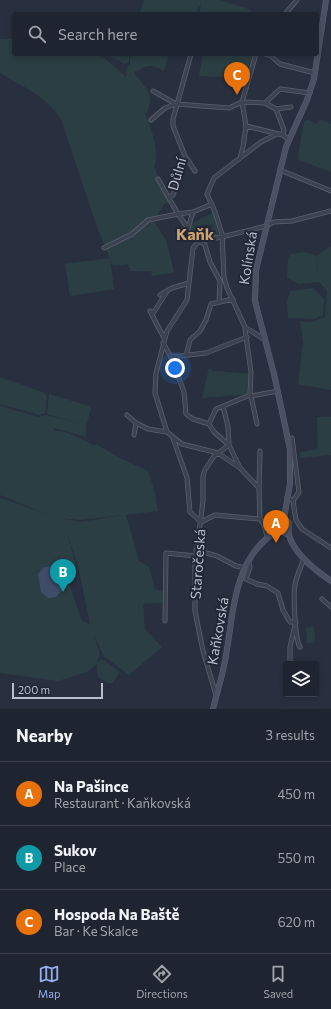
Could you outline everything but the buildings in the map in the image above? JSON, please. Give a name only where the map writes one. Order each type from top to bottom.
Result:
[{"type":"street","points":[[287,12],[297,0]]},
{"type":"street","name":"Kolínská","points":[[319,47],[326,0]]},
{"type":"street","name":"Důlní","points":[[169,197],[173,195],[185,156],[173,126],[176,104],[190,56]]},
{"type":"street","points":[[240,158],[244,147],[246,126],[242,102],[255,56]]},
{"type":"street","points":[[271,56],[280,64],[315,73]]},
{"type":"street","name":"Kolínská","points":[[284,518],[290,484],[290,449],[255,291],[256,270],[288,139],[310,93],[318,56]]},
{"type":"street","points":[[265,102],[280,89],[310,93]]},
{"type":"street","points":[[153,91],[176,104]]},
{"type":"street","points":[[152,120],[165,108],[176,104],[229,108],[242,102],[265,102],[276,109],[290,108]]},
{"type":"street","points":[[276,109],[284,130],[283,135]]},
{"type":"street","points":[[246,126],[283,135],[288,139]]},
{"type":"street","points":[[257,424],[250,396],[251,372],[248,337],[227,288],[224,277],[222,237],[219,223],[207,194],[214,178],[261,142],[277,134]]},
{"type":"street","points":[[185,156],[195,171]]},
{"type":"street","points":[[182,168],[190,164]]},
{"type":"street","points":[[280,170],[331,192]]},
{"type":"street","points":[[158,179],[188,229],[190,236],[205,245],[210,262],[218,278],[219,302]]},
{"type":"street","points":[[104,248],[132,234],[148,220],[193,212],[212,204]]},
{"type":"street","points":[[259,488],[240,468],[218,453],[182,444],[167,432],[155,393],[156,373],[164,338],[187,300],[194,248],[199,241],[266,226],[274,222],[292,221],[331,211]]},
{"type":"street","points":[[188,229],[193,212]]},
{"type":"street","points":[[218,278],[224,277]]},
{"type":"street","points":[[160,295],[189,283]]},
{"type":"street","points":[[164,338],[151,313],[166,292]]},
{"type":"street","points":[[186,356],[190,340],[200,331],[206,320],[211,304],[233,300]]},
{"type":"street","points":[[245,328],[265,340]]},
{"type":"street","points":[[161,354],[170,356],[186,356],[206,353],[248,337]]},
{"type":"street","points":[[163,343],[170,356],[184,392],[186,414],[193,419],[209,424],[214,432],[229,445]]},
{"type":"street","points":[[209,424],[216,409],[250,396],[278,391]]},
{"type":"street","points":[[223,406],[228,427],[229,445],[240,468]]},
{"type":"street","points":[[127,415],[136,423],[148,429],[167,432]]},
{"type":"street","points":[[134,435],[136,423]]},
{"type":"street","name":"Staročeská","points":[[172,437],[177,448],[188,486],[190,512],[201,522],[196,550],[195,611],[203,652],[216,696]]},
{"type":"street","points":[[292,438],[299,492],[293,500],[296,520],[305,531],[331,548]]},
{"type":"street","points":[[177,448],[182,444]]},
{"type":"street","points":[[229,445],[218,453],[210,462],[203,476],[201,522],[215,515],[260,519]]},
{"type":"street","points":[[260,451],[260,519],[264,525],[267,536]]},
{"type":"street","points":[[287,497],[293,500]]},
{"type":"street","points":[[283,530],[288,521],[284,518],[278,521],[283,530],[304,559],[331,581]]},
{"type":"street","points":[[283,530],[296,520]]},
{"type":"street","name":"Kaňkovská","points":[[213,709],[226,660],[233,604],[247,565],[267,536],[283,530]]},
{"type":"street","points":[[196,550],[218,556],[236,566],[250,566],[246,579],[257,584],[267,586],[278,593],[290,622],[296,622]]},
{"type":"street","points":[[165,621],[166,553],[196,556]]},
{"type":"street","points":[[300,647],[298,644],[296,622],[295,586],[304,559]]},
{"type":"street","points":[[322,599],[331,607]]},
{"type":"street","points":[[290,661],[290,647],[296,622]]},
{"type":"green space","points":[[144,0],[220,0],[251,10],[250,12],[199,12],[201,4],[198,7],[197,12],[140,12]]},
{"type":"green space","points":[[0,39],[12,39],[12,56],[102,56],[126,77],[128,65],[130,65],[130,56],[168,56],[164,71],[149,66],[134,73],[146,88],[150,98],[150,103],[145,114],[153,134],[156,147],[156,161],[154,167],[171,202],[164,204],[154,221],[166,240],[174,272],[152,276],[151,271],[130,271],[128,264],[113,266],[97,227],[61,119],[41,97],[0,73]]},
{"type":"green space","points":[[109,56],[129,56],[129,61],[125,64]]},
{"type":"green space","points":[[203,56],[253,56],[249,67],[232,67],[229,69],[230,77],[199,76]]},
{"type":"green space","points":[[320,119],[331,124],[331,172],[299,160],[298,156],[304,121],[309,120],[316,124]]},
{"type":"green space","points":[[214,212],[219,236],[197,238],[191,235],[190,230],[192,223]],"holes":[[[207,224],[213,225],[212,231],[206,231],[206,233],[202,234],[195,230],[198,226]]]},
{"type":"green space","points":[[331,246],[331,390],[298,384],[303,343],[300,321],[310,322],[325,317],[327,291],[319,282],[299,284],[287,278],[288,258],[291,254],[302,252],[316,255],[318,275],[317,255]]},
{"type":"green space","points":[[110,258],[114,289],[70,296],[65,264]]},
{"type":"green space","points":[[313,288],[324,299],[323,315],[314,319],[288,318],[287,302],[290,291]]},
{"type":"green space","points":[[209,368],[213,371],[252,374],[249,394],[202,398]]},
{"type":"green space","points":[[0,377],[45,393],[47,398],[45,413],[40,415],[0,404]]},
{"type":"green space","points":[[49,394],[89,406],[91,409],[87,423],[84,425],[86,425],[86,437],[54,428],[54,431],[69,434],[95,446],[96,444],[116,456],[148,471],[154,489],[158,511],[126,515],[139,561],[149,567],[155,589],[164,592],[164,603],[143,604],[145,629],[162,647],[129,675],[104,656],[94,636],[99,651],[99,658],[96,662],[102,659],[120,672],[112,683],[108,683],[98,677],[97,664],[87,672],[58,681],[0,673],[0,498],[47,514],[0,495],[0,406],[38,417],[46,415],[81,424],[47,414]],"holes":[[[124,515],[80,522],[59,518],[80,520]],[[66,531],[78,566],[90,624],[82,621],[71,590],[69,577],[78,573]]]},
{"type":"green space","points":[[317,417],[331,417],[331,455],[300,458],[300,452],[318,449]]},
{"type":"green space","points":[[314,627],[315,642],[307,643],[306,628]]},
{"type":"water","points":[[53,566],[60,571],[62,590],[56,597],[48,598],[41,592],[38,574],[44,567]]},
{"type":"place","name":"Hospoda Na Baště","points":[[237,95]]},
{"type":"place","name":"Na Pašince","points":[[276,543]]},
{"type":"place","name":"Sukov","points":[[63,592]]},
{"type":"district","name":"Kaňk","points":[[195,234]]}]
